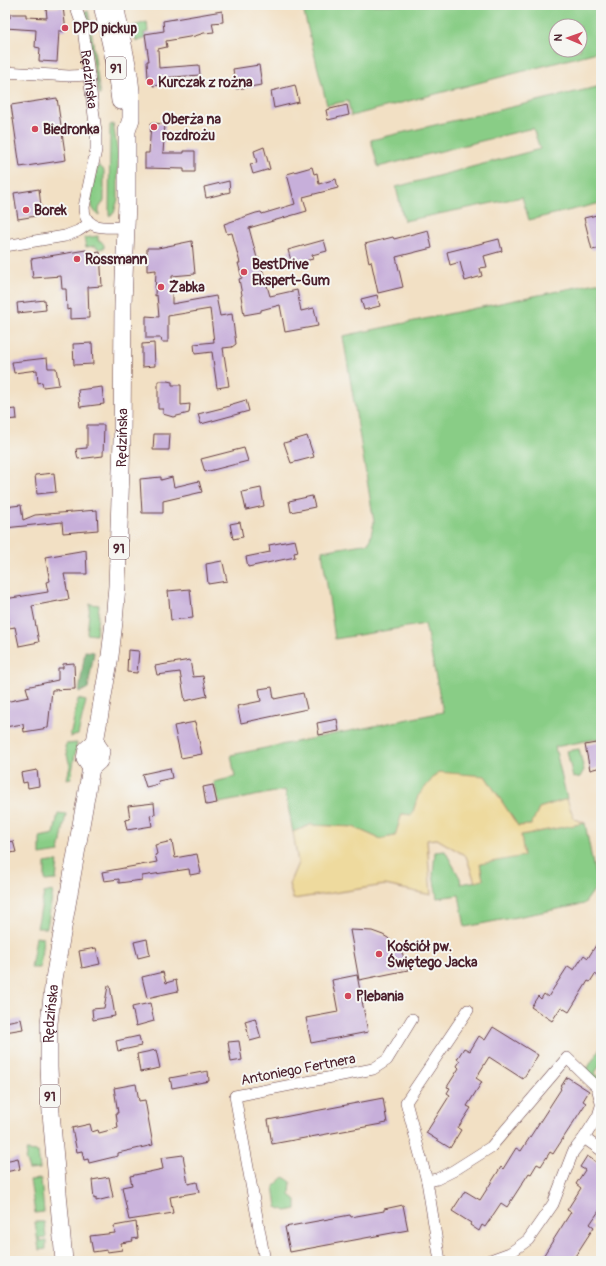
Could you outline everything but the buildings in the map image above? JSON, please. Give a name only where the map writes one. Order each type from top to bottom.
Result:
[{"type":"main road","name":"Rędzińska","points":[[102,5],[119,88],[122,120],[127,131]]},
{"type":"main road","name":"Rędzińska","points":[[64,1261],[51,1114],[49,1067],[50,1023],[54,979],[91,768],[85,759],[87,749],[95,742],[110,656],[117,586],[122,440],[123,304],[126,227],[127,131],[131,119],[131,91],[127,61],[115,5]]},
{"type":"street","name":"Rędzińska","points":[[75,5],[83,28],[96,132],[96,150],[84,207],[84,214],[90,223]]},
{"type":"street","points":[[5,72],[69,76],[89,75]]},
{"type":"street","points":[[5,246],[65,236],[78,231],[90,223],[96,227],[126,227]]},
{"type":"street","points":[[440,1261],[427,1181],[406,1102],[468,1010]]},
{"type":"street","name":"Antoniego Fertnera","points":[[265,1261],[235,1096],[373,1070],[387,1060],[412,1019]]},
{"type":"street","points":[[427,1181],[437,1179],[453,1171],[491,1147],[567,1058],[598,1088],[601,1105],[598,1116],[573,1152],[553,1204],[528,1240],[510,1253],[488,1261]]},
{"type":"street","points":[[584,1138],[601,1150]]},
{"type":"green space","points":[[302,5],[601,5],[601,51],[588,54],[588,18],[548,18],[548,58],[574,58],[351,116],[348,101],[327,105]]},
{"type":"green space","points":[[88,11],[100,95],[98,95],[87,21],[84,12]]},
{"type":"green space","points":[[147,22],[148,32],[144,33],[145,39],[136,41],[133,26]]},
{"type":"green space","points":[[601,86],[601,203],[529,220],[522,197],[404,221],[396,187],[540,149],[533,128],[378,167],[371,140]]},
{"type":"green space","points":[[113,124],[118,154],[118,199],[114,213],[109,216],[110,125]]},
{"type":"green space","points":[[98,165],[104,171],[104,201],[99,208],[99,215],[94,211],[91,198],[91,192]]},
{"type":"green space","points":[[98,236],[98,241],[101,241],[104,248],[99,249],[95,246],[86,247],[84,238]]},
{"type":"green space","points":[[601,282],[601,738],[555,747],[567,799],[539,808],[532,825],[518,826],[485,776],[418,796],[412,815],[402,814],[395,836],[380,839],[353,827],[310,825],[293,832],[285,790],[219,803],[214,782],[235,777],[231,755],[443,712],[425,624],[335,639],[322,551],[369,543],[374,522],[343,336]]},
{"type":"green space","points":[[90,604],[99,605],[96,635],[87,634]]},
{"type":"green space","points":[[85,651],[94,652],[88,688],[79,693]]},
{"type":"green space","points":[[78,699],[86,701],[78,735],[70,737]]},
{"type":"green space","points":[[77,743],[71,778],[67,779],[70,766],[65,747],[66,744]]},
{"type":"green space","points":[[579,749],[584,770],[580,777],[573,778],[567,751]]},
{"type":"green space","points":[[58,813],[66,814],[59,852],[40,855],[40,837],[54,834]]},
{"type":"green space","points":[[585,823],[597,886],[584,904],[465,927],[459,895],[437,898],[433,875],[435,852],[445,851],[460,878],[461,884],[483,880],[480,864],[520,835]]},
{"type":"green space","points":[[58,861],[56,880],[45,881],[45,863]]},
{"type":"green space","points":[[53,891],[47,928],[37,928],[44,893]]},
{"type":"green space","points":[[36,937],[43,938],[40,968],[31,968]]},
{"type":"green space","points":[[601,1047],[601,1063],[595,1073],[601,1079],[601,1088],[580,1064],[587,1069]]},
{"type":"green space","points":[[26,1151],[38,1152],[40,1169],[29,1170],[25,1158],[27,1155]]},
{"type":"green space","points":[[284,1177],[291,1182],[290,1195],[296,1200],[296,1209],[286,1211],[277,1207],[274,1186]]},
{"type":"green space","points":[[41,1179],[44,1212],[35,1213],[30,1180]]},
{"type":"green space","points":[[35,1222],[44,1222],[46,1237],[39,1238],[40,1241],[46,1240],[46,1249],[39,1250]]},
{"type":"sand","points":[[438,772],[485,776],[518,826],[531,825],[539,808],[567,799],[574,819],[585,823],[521,835],[524,856],[480,864],[483,880],[475,882],[466,856],[437,839],[427,840],[431,895],[385,885],[293,899],[289,884],[298,863],[293,832],[310,825],[353,827],[380,839],[395,836],[402,814],[412,815],[418,796]]},
{"type":"place","name":"DPD pickup","points":[[65,28]]},
{"type":"place","name":"Kurczak z rożna","points":[[150,82]]},
{"type":"place","name":"Oberża na rozdrożu","points":[[154,127]]},
{"type":"place","name":"Biedronka","points":[[35,129]]},
{"type":"place","name":"Borek","points":[[26,210]]},
{"type":"place","name":"Rossmann","points":[[77,259]]},
{"type":"place","name":"BestDrive Ekspert-Gum","points":[[244,272]]},
{"type":"place","name":"Żabka","points":[[161,287]]},
{"type":"place","name":"Kościół pw. Świętego Jacka","points":[[379,954]]},
{"type":"place","name":"Plebania","points":[[348,996]]}]
